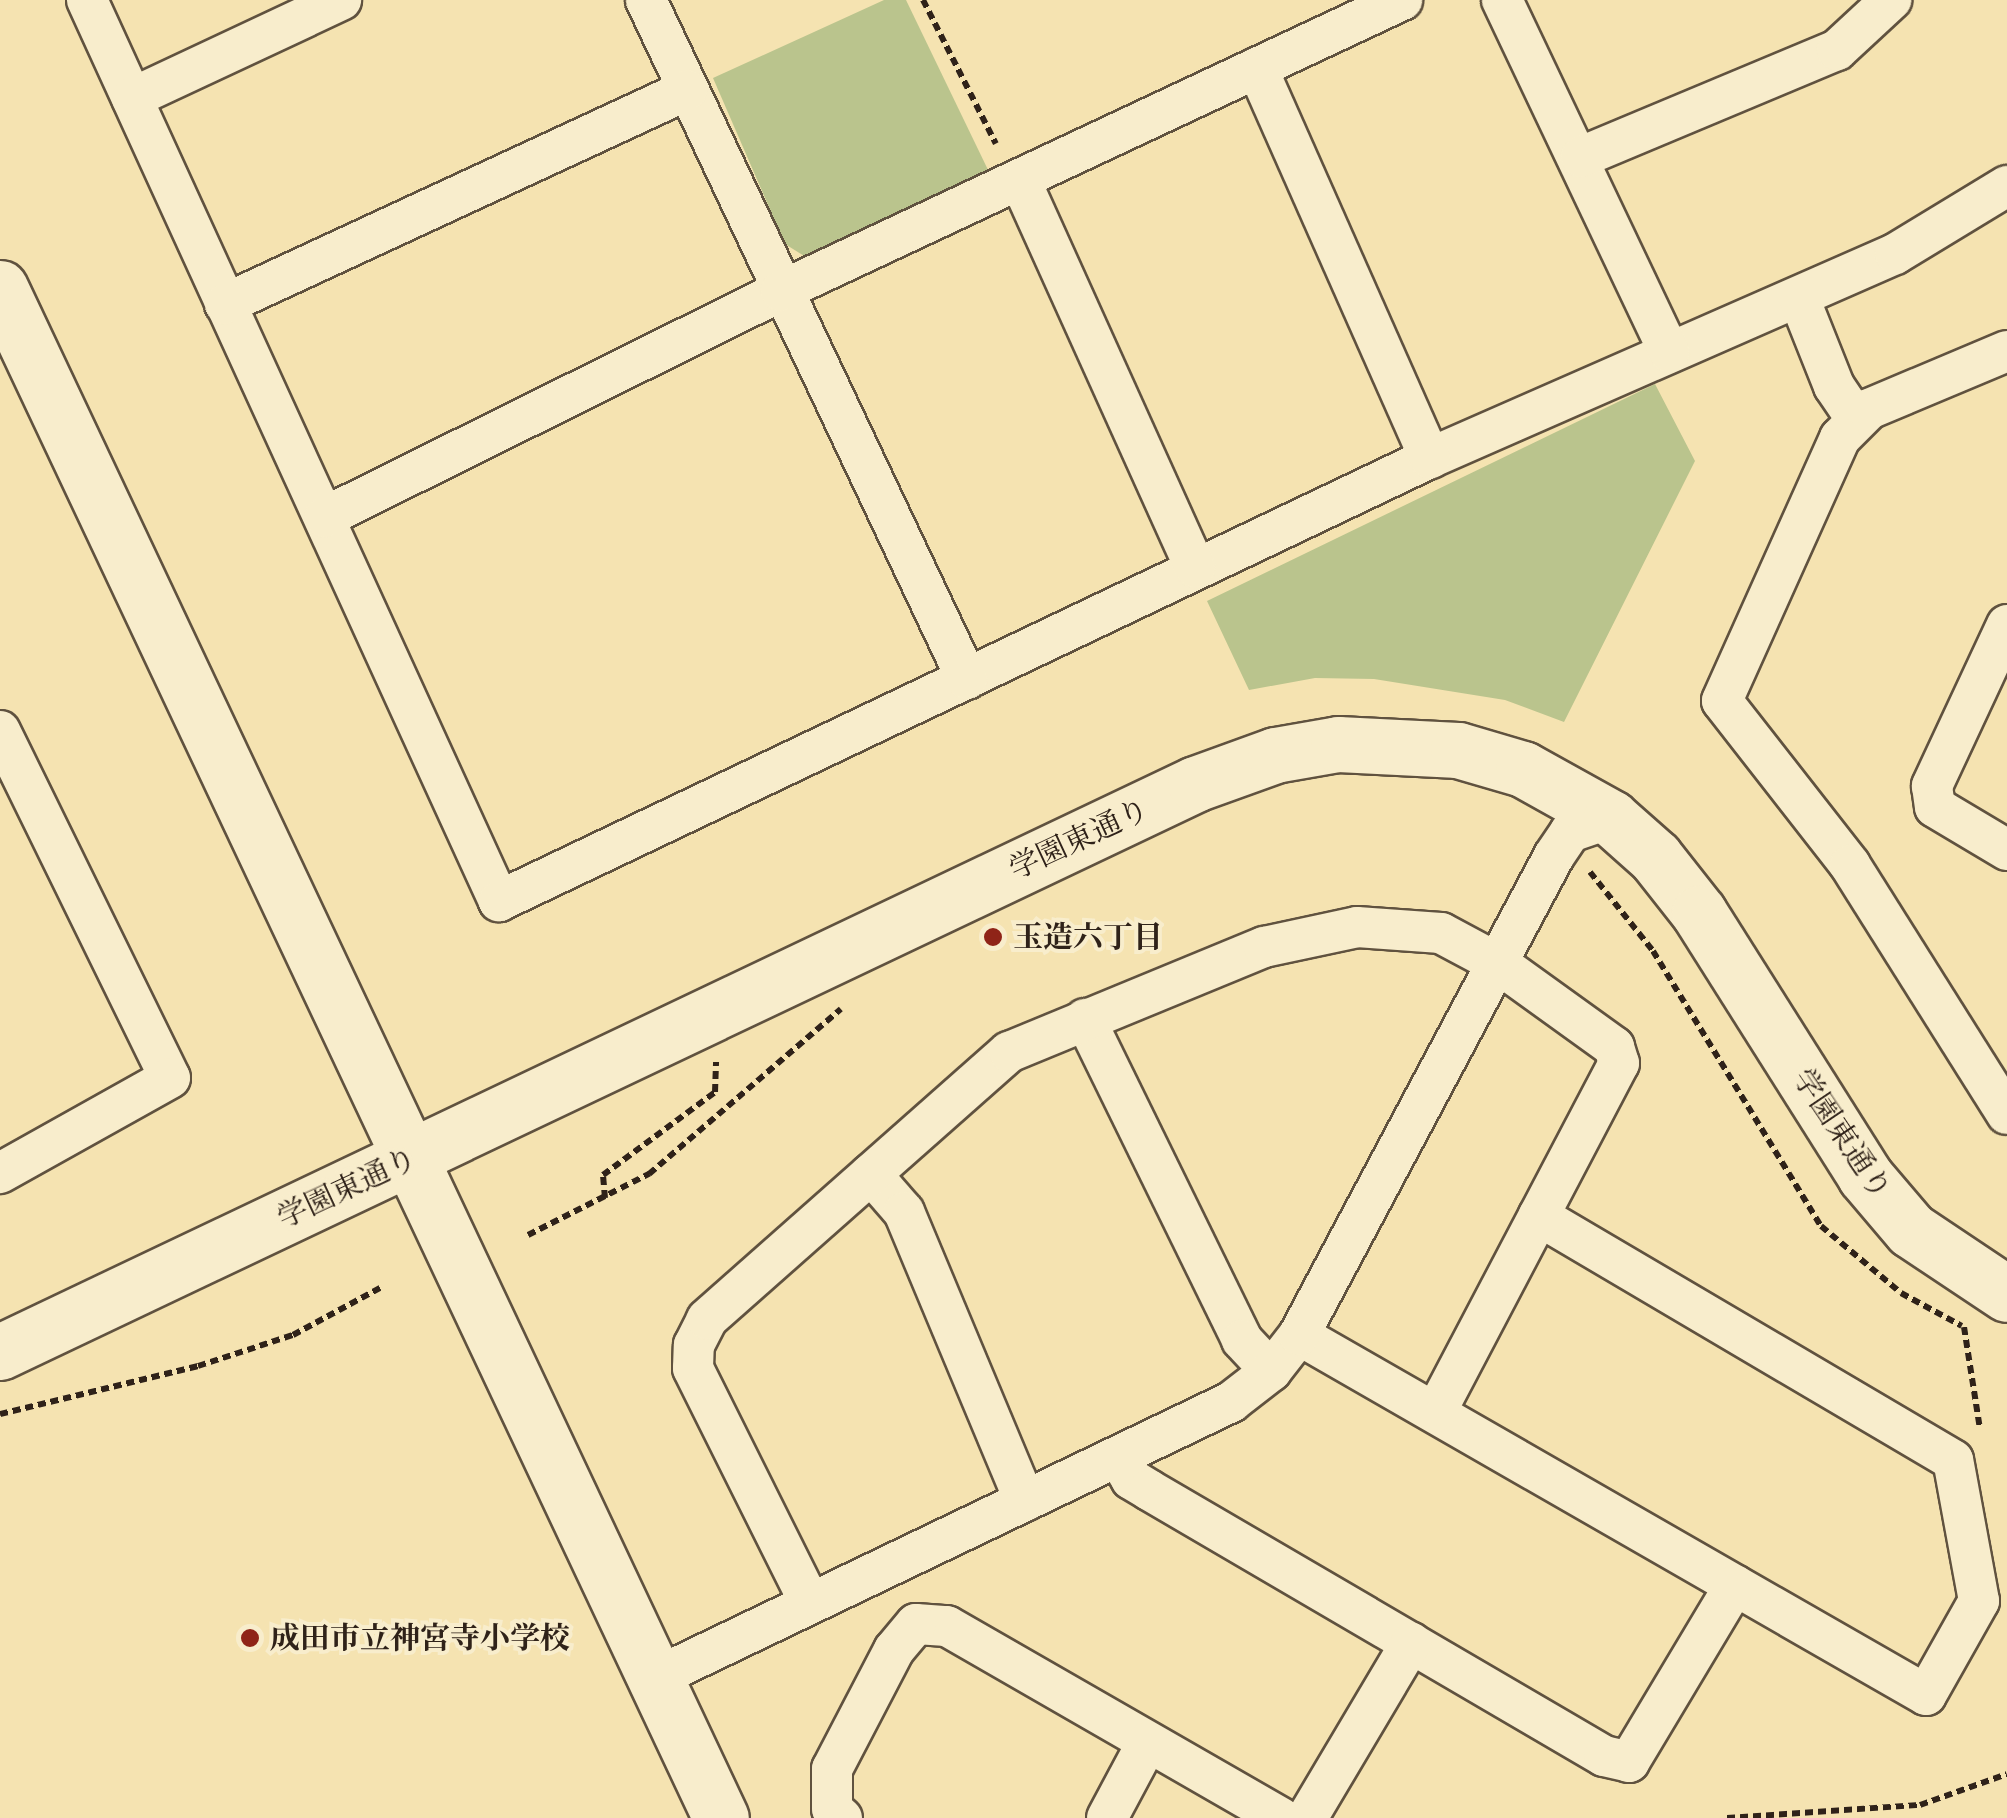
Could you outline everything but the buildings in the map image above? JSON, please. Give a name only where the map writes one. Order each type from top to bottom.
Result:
[{"type":"street","points":[[87,0],[499,901],[1430,458],[1896,254],[2007,186]]},
{"type":"street","points":[[132,98],[342,0]]},
{"type":"street","points":[[646,0],[780,291],[967,679]]},
{"type":"street","points":[[325,517],[780,291],[1021,182],[1402,0]]},
{"type":"street","points":[[1502,0],[1581,157],[1670,352]]},
{"type":"street","points":[[1581,157],[1837,50],[1891,0]]},
{"type":"street","points":[[1256,68],[1430,458]]},
{"type":"street","points":[[225,304],[686,90]]},
{"type":"street","points":[[1021,182],[1196,568]]},
{"type":"street","points":[[0,288],[722,1818]]},
{"type":"street","points":[[1799,298],[1834,386],[1856,419]]},
{"type":"street","points":[[2007,351],[1856,419],[1840,438],[1730,673],[1724,710],[1850,866],[2007,1114]]},
{"type":"street","points":[[2007,625],[1932,786],[1935,807],[2007,850]]},
{"type":"street","points":[[0,731],[170,1078],[0,1174]]},
{"type":"street","name":"学園東通り","points":[[0,1352],[1195,784],[1275,755],[1338,744],[1458,750],[1524,769],[1611,818],[1655,857],[1698,913],[1865,1176],[1993,1314]]},
{"type":"street","points":[[655,1678],[1232,1402],[1271,1371],[1299,1335],[1570,832],[1611,818]]},
{"type":"street","points":[[810,1601],[693,1368],[694,1345],[708,1319],[1009,1052],[1264,946],[1324,930],[1390,924],[1441,932],[1499,964],[1614,1046],[1619,1063],[1436,1412]]},
{"type":"street","points":[[1085,1018],[1242,1340],[1271,1371]]},
{"type":"street","points":[[871,1174],[904,1212],[1025,1501]]},
{"type":"street","points":[[1299,1335],[1926,1696],[1979,1601],[1953,1460],[1539,1216]]},
{"type":"street","points":[[1118,1457],[1130,1479],[1604,1756],[1629,1762],[1735,1585]]},
{"type":"street","points":[[894,1564],[916,1624]]},
{"type":"street","points":[[916,1624],[947,1626],[1281,1818]]},
{"type":"street","points":[[842,1818],[832,1809],[832,1770],[894,1650],[916,1624]]},
{"type":"street","points":[[1307,1818],[1411,1643]]},
{"type":"street","points":[[1107,1818],[1148,1743]]},
{"type":"path","points":[[924,0],[1021,182]]},
{"type":"path","points":[[1584,866],[1653,952],[1821,1226],[1901,1293],[1993,1314]]},
{"type":"path","points":[[528,1235],[605,1198],[693,1139],[853,998]]},
{"type":"path","points":[[605,1198],[604,1175],[715,1092],[716,1062]]},
{"type":"path","points":[[0,1414],[246,1351],[294,1335],[380,1288]]},
{"type":"path","points":[[1727,1818],[1920,1805],[2007,1774]]},
{"type":"green space","points":[[884,0],[906,0],[990,174],[809,259],[785,244],[713,78]]},
{"type":"green space","points":[[1655,384],[1695,461],[1564,722],[1505,700],[1374,679],[1315,678],[1249,690],[1207,601]]},
{"type":"place","name":"玉造六丁目","points":[[993,937]]},
{"type":"place","name":"成田市立神宮寺小学校","points":[[250,1638]]}]
